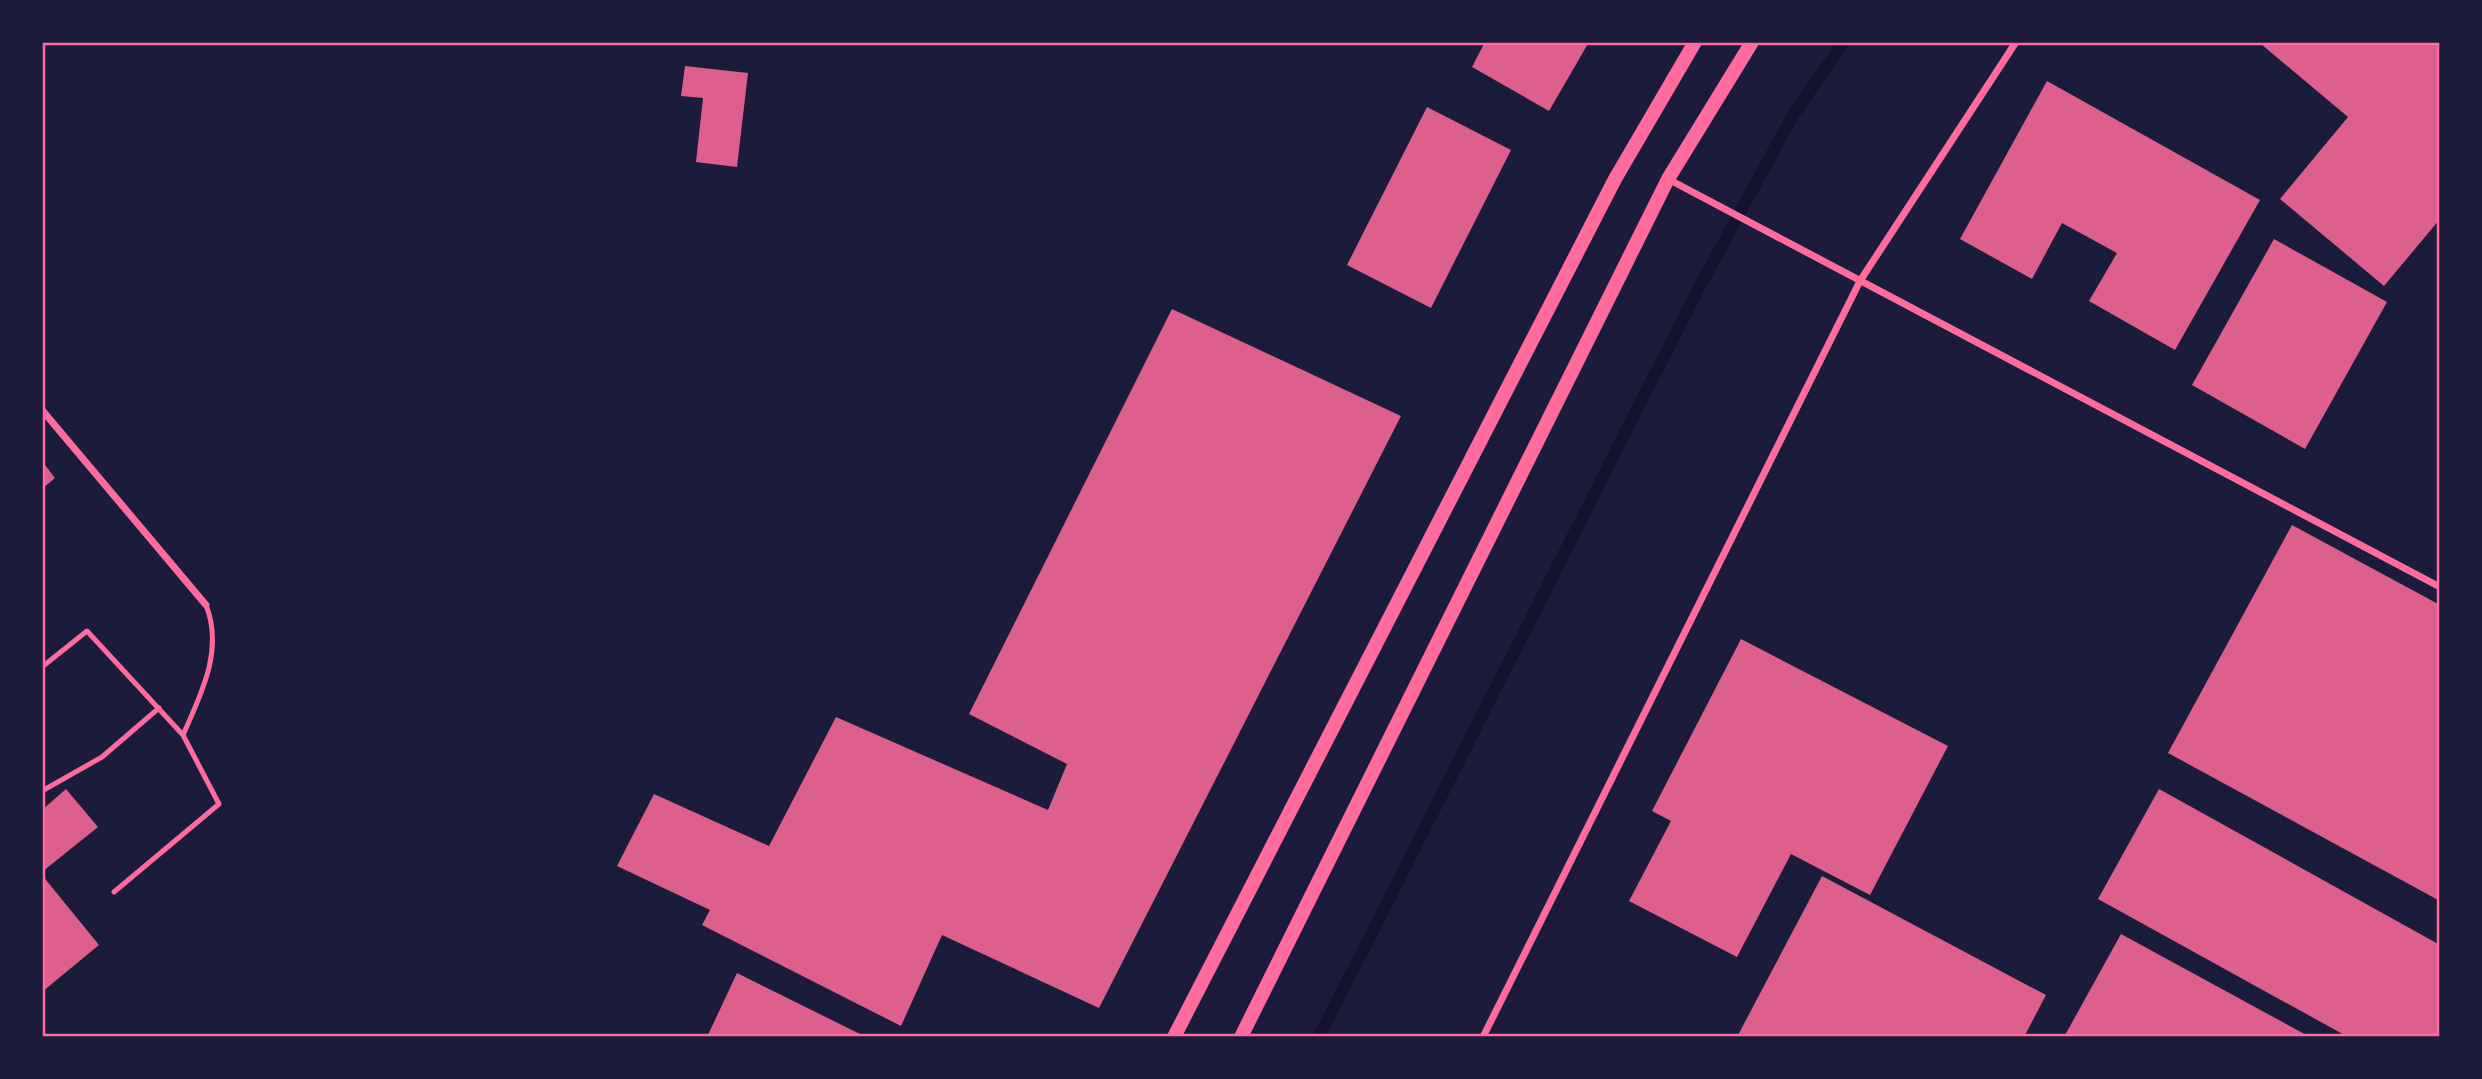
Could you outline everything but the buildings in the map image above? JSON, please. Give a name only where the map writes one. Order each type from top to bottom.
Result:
[{"type":"main road","points":[[1174,1037],[1615,179],[1695,42]]},
{"type":"main road","points":[[1241,1037],[1668,179],[1752,42]]},
{"type":"street","points":[[1483,1037],[1860,281],[2016,42]]},
{"type":"street","points":[[1668,179],[2440,587]]},
{"type":"street","points":[[42,410],[206,605]]},
{"type":"lane","points":[[183,735],[209,676],[213,622],[206,605]]},
{"type":"lane","points":[[42,667],[87,631],[183,735],[219,804],[114,892]]},
{"type":"lane","points":[[42,791],[102,757],[159,708]]},
{"type":"waterway","points":[[1319,1037],[1693,299],[1793,115],[1844,42]]}]
